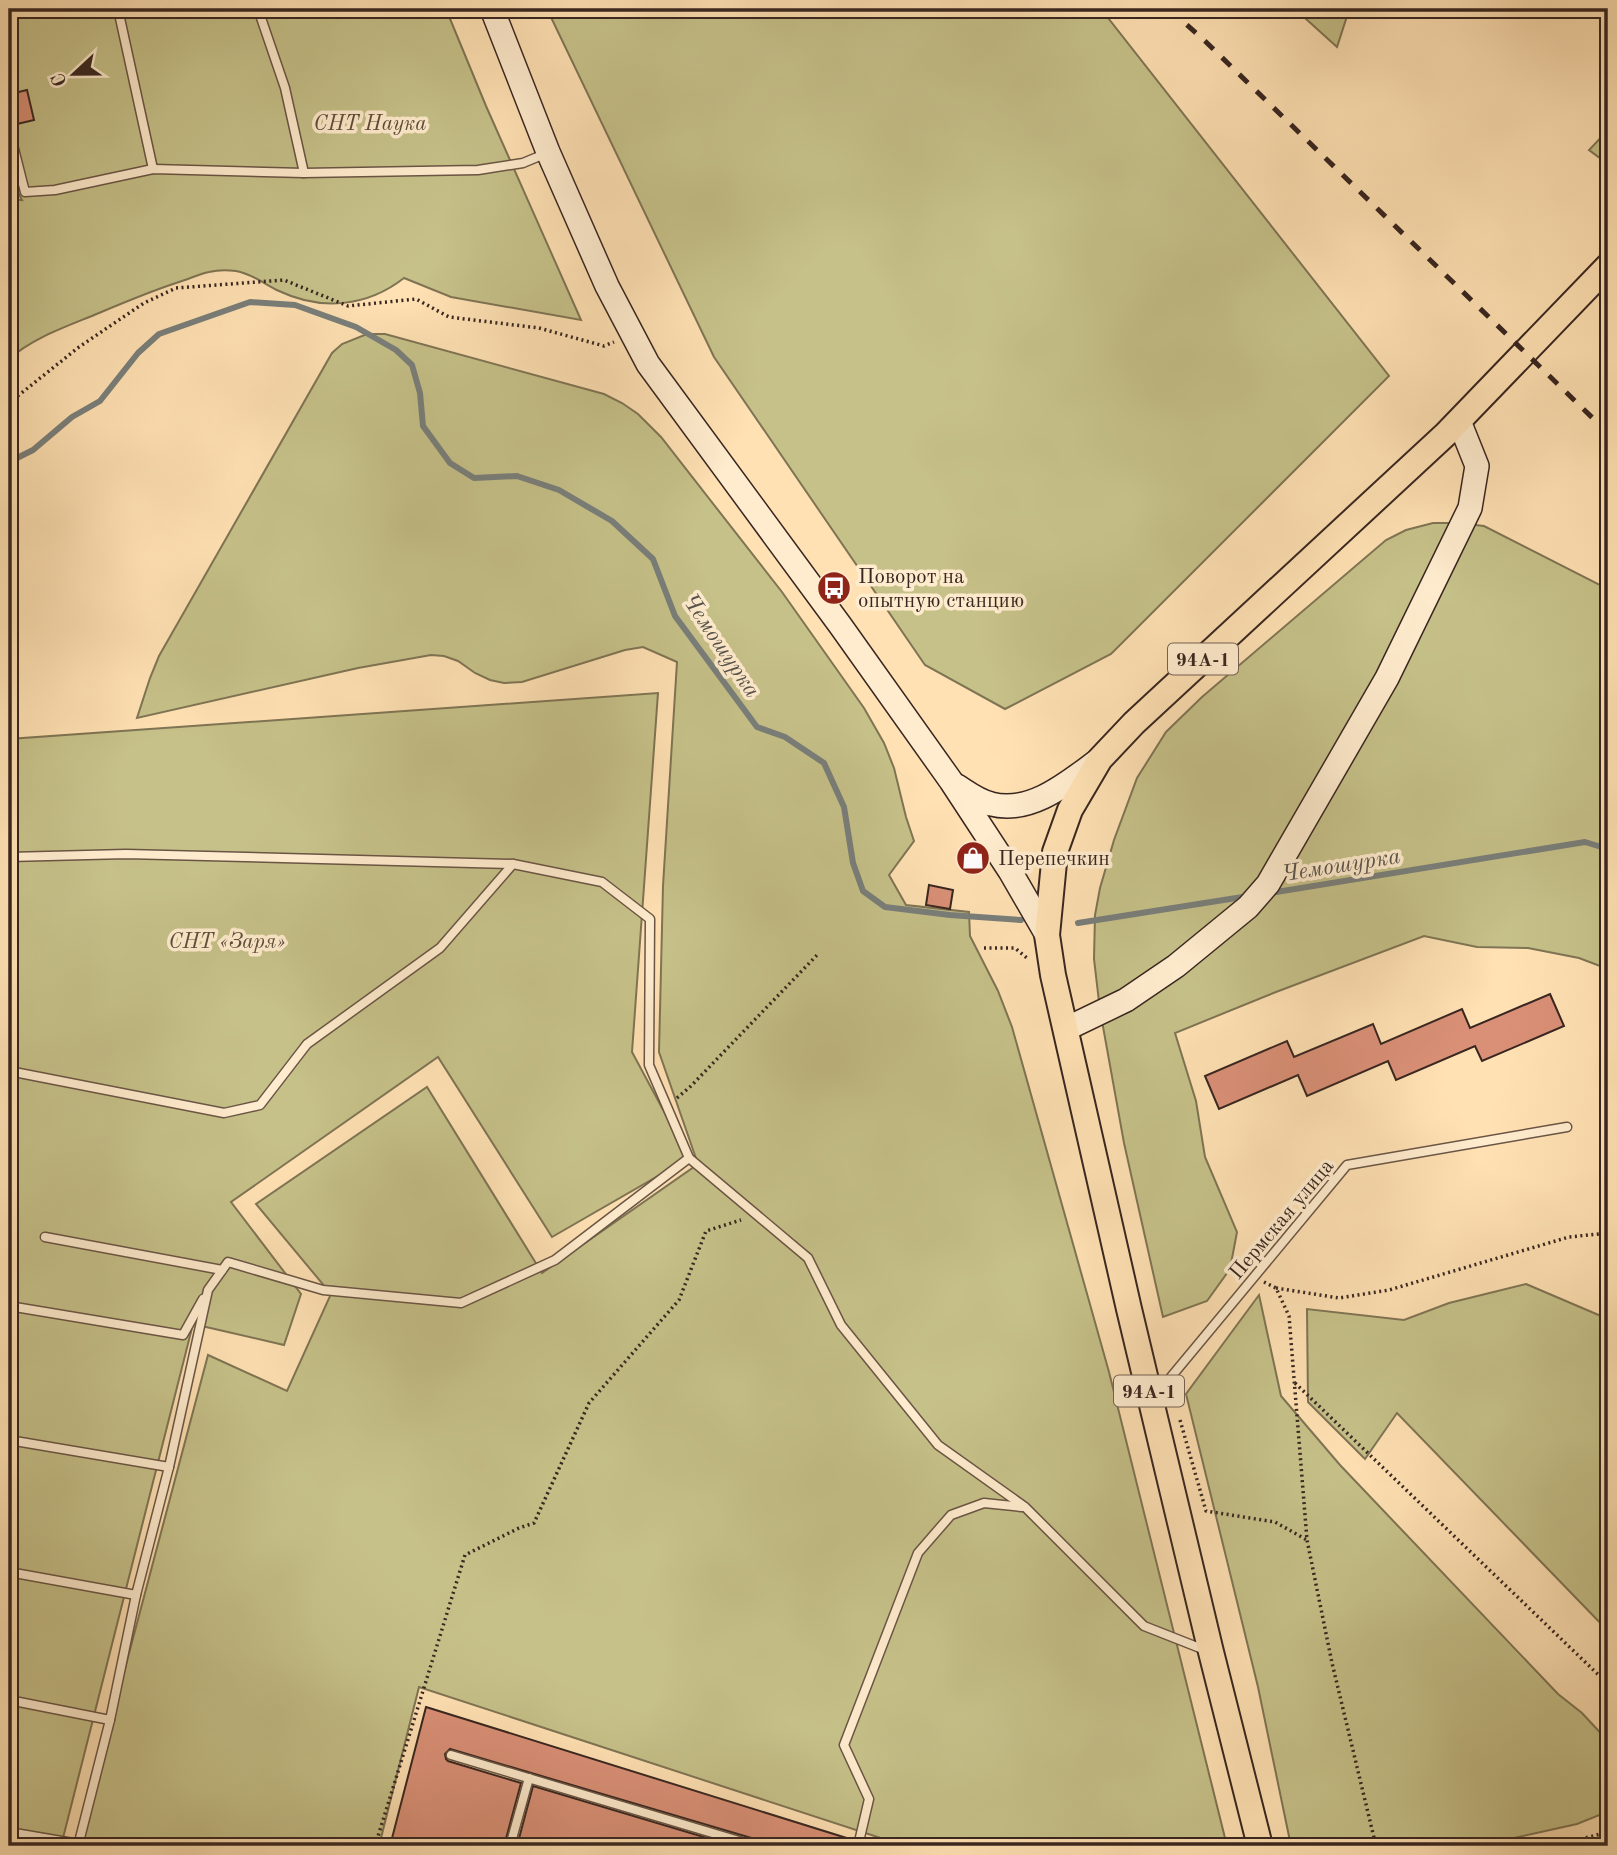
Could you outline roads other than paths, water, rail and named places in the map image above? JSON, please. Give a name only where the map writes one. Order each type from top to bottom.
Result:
[{"type":"main road","name":"94А-1","points":[[1260,1846],[1126,1296],[1053,975],[1046,935],[1055,852],[1070,810],[1100,758],[1134,723],[1459,421],[1608,266]]},
{"type":"street","points":[[492,9],[548,152],[607,286],[648,364],[951,781],[1010,871],[1046,935]]},
{"type":"street","points":[[1066,1029],[1126,1000],[1176,965],[1248,907],[1268,884],[1387,678],[1470,508],[1477,466],[1459,421]]},
{"type":"street","points":[[951,781],[974,797],[993,805],[1016,805],[1039,799],[1063,786],[1100,758]]},
{"type":"lane","points":[[118,9],[153,169]]},
{"type":"lane","points":[[258,9],[285,88],[304,173]]},
{"type":"lane","points":[[9,129],[25,192],[55,190],[153,169],[304,173],[478,170],[523,163],[548,152]]},
{"type":"lane","points":[[9,857],[126,854],[513,864],[602,882],[650,919],[649,1065],[689,1158],[808,1258],[841,1325],[938,1445],[1025,1507],[1144,1626],[1211,1652]]},
{"type":"lane","points":[[9,1071],[224,1113],[260,1105],[307,1044],[440,948],[513,864]]},
{"type":"lane","name":"Пермская улица","points":[[1152,1400],[1347,1165],[1567,1127]]},
{"type":"lane","points":[[9,1306],[183,1335],[208,1290],[228,1262],[323,1290],[461,1303],[555,1260],[689,1158]]},
{"type":"lane","points":[[46,1237],[222,1270]]},
{"type":"lane","points":[[9,1832],[78,1845],[110,1720],[136,1595],[169,1467],[208,1290]]},
{"type":"lane","points":[[9,1440],[169,1467]]},
{"type":"lane","points":[[858,1846],[869,1798],[844,1745],[918,1553],[951,1515],[984,1503],[1025,1507]]},
{"type":"lane","points":[[9,1572],[136,1595]]},
{"type":"lane","points":[[9,1700],[110,1720]]},
{"type":"lane","points":[[451,1755],[756,1846]]},
{"type":"lane","points":[[510,1846],[529,1778]]},
{"type":"waterway","name":"Чемошурка","points":[[9,462],[33,450],[72,417],[100,401],[138,353],[159,334],[250,302],[295,305],[356,327],[396,350],[412,365],[420,393],[423,426],[450,463],[474,478],[517,476],[559,490],[612,521],[653,559],[675,616],[757,727],[785,737],[824,763],[844,807],[853,863],[863,891],[885,907],[1021,920]]},
{"type":"waterway","name":"Чемошурка","points":[[1270,893],[1585,842],[1608,849]]},
{"type":"waterway","name":"Чемошурка","points":[[1078,923],[1249,896]]},
{"type":"railway","points":[[1169,9],[1608,433]]},
{"type":"place","name":"Поворот на опытную станцию","points":[[834,588]]},
{"type":"place","name":"Перепечкин","points":[[973,858]]},
{"type":"park label","name":"СНТ Наука","points":[[370,123]]},
{"type":"park label","name":"СНТ «Заря»","points":[[227,941]]}]
